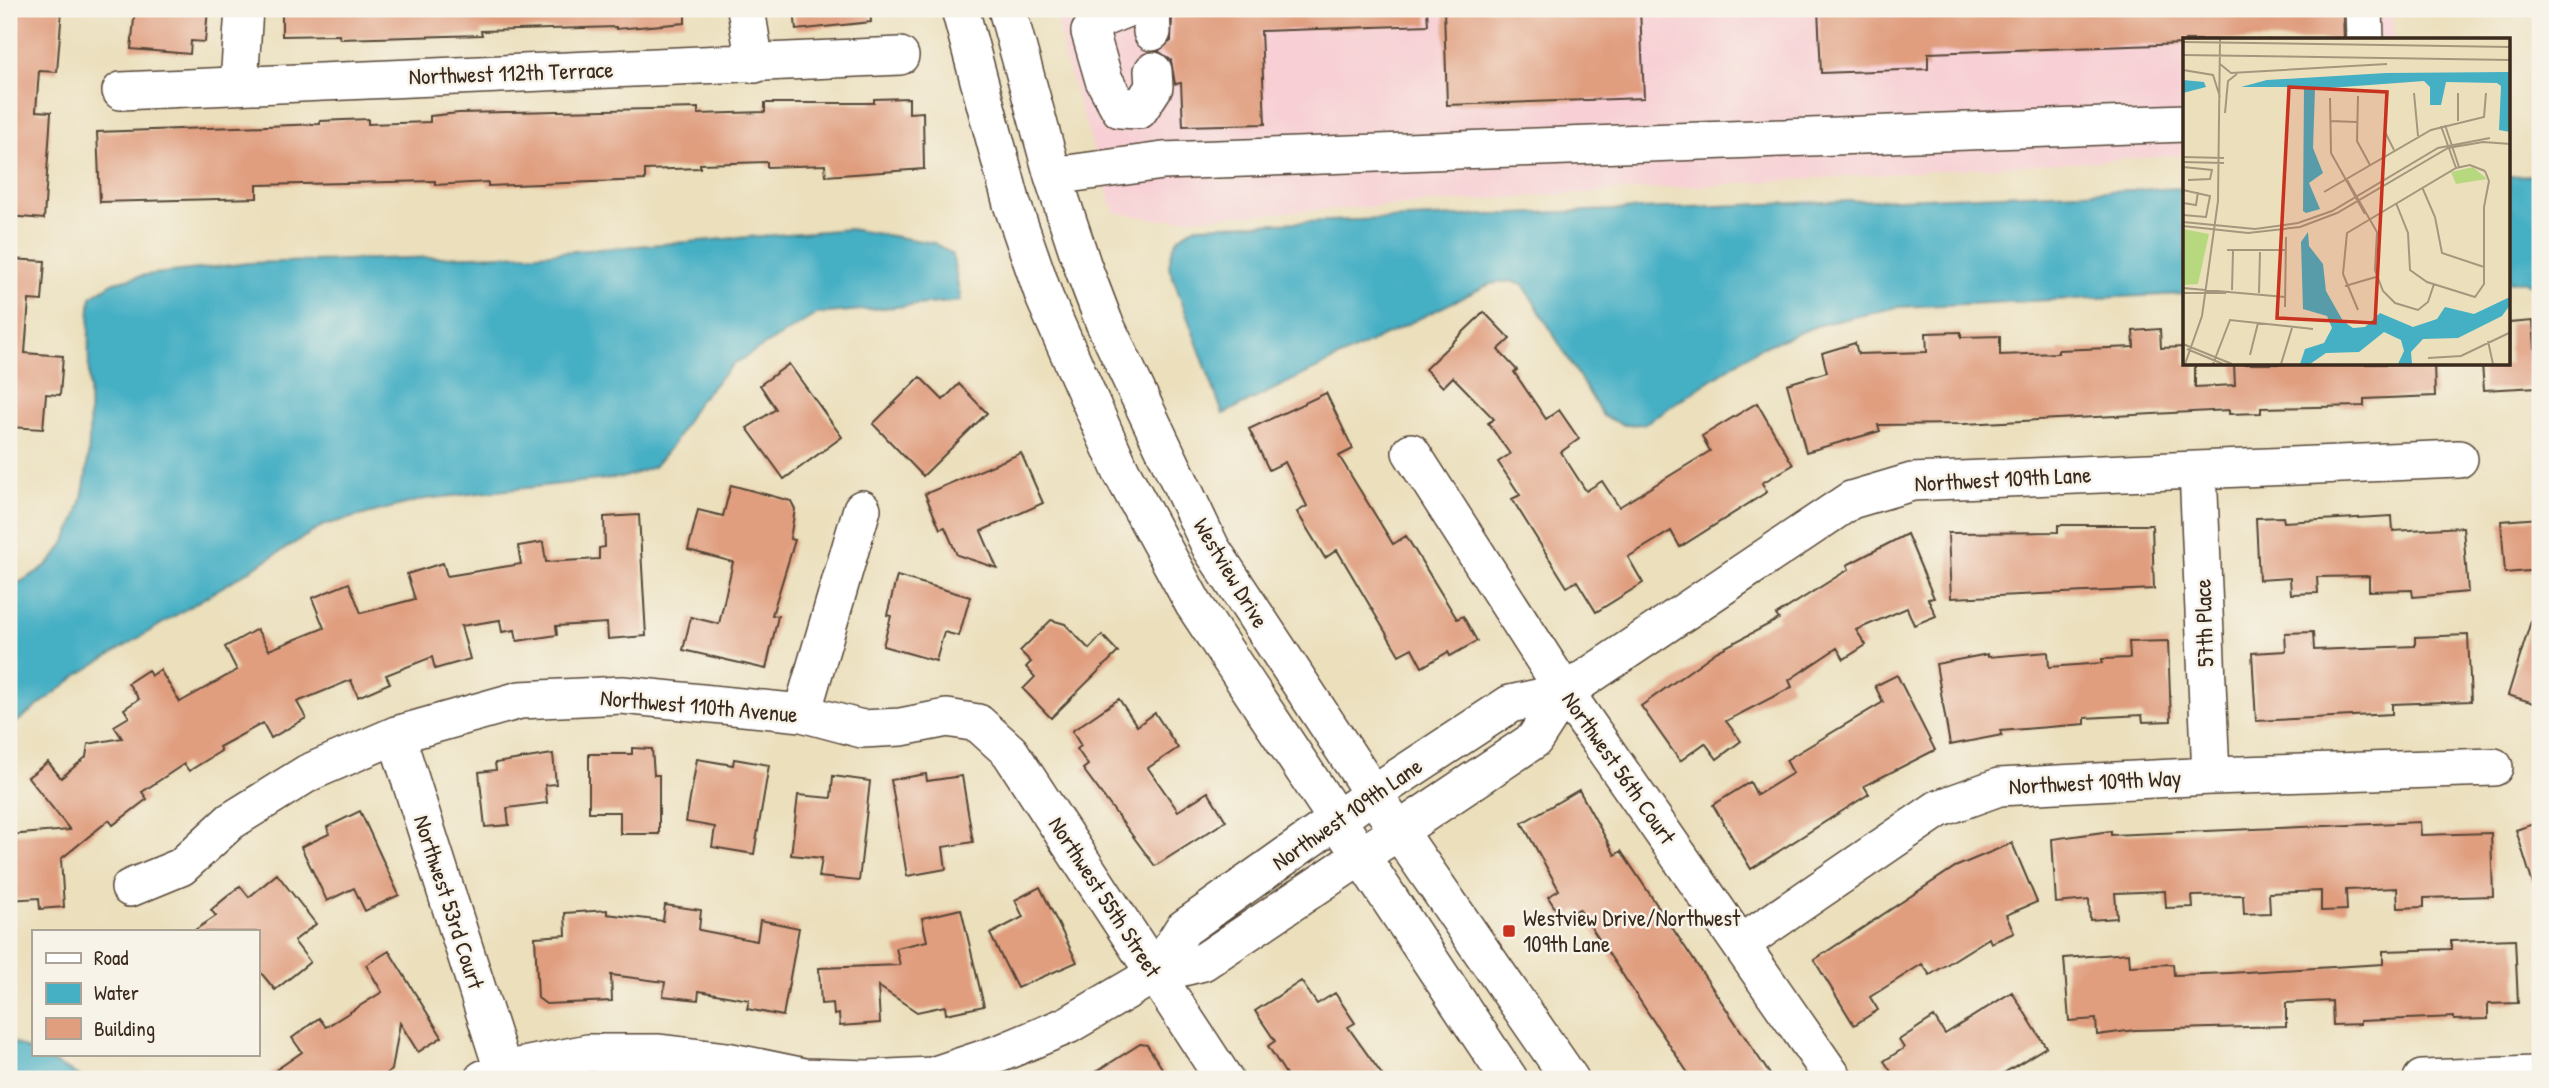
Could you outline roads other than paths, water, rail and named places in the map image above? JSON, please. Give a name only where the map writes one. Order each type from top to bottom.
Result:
[{"type":"street","points":[[239,85],[244,9]]},
{"type":"street","points":[[746,9],[755,64]]},
{"type":"street","name":"Westview Drive","points":[[960,9],[979,90],[1024,240],[1045,299],[1121,471],[1193,603],[1509,1079]]},
{"type":"street","name":"Westview Drive","points":[[1007,9],[1053,176],[1104,322],[1211,548],[1373,793],[1570,1079]]},
{"type":"street","points":[[2364,9],[2365,38]]},
{"type":"street","points":[[1143,16],[1100,19],[1090,32],[1104,80],[1120,109],[1139,110],[1154,87],[1153,71]]},
{"type":"street","name":"Northwest 112th Terrace","points":[[121,91],[900,56]]},
{"type":"street","points":[[1053,176],[1163,161],[2183,123]]},
{"type":"street","name":"Northwest 56th Court","points":[[1411,452],[1565,692],[1834,1079]]},
{"type":"street","name":"Northwest 109th Lane","points":[[1155,974],[1183,929],[1373,793],[1510,704],[1565,692],[1851,500],[1912,482],[2459,459]]},
{"type":"street","name":"57th Place","points":[[2198,470],[2211,776]]},
{"type":"street","points":[[802,713],[862,509]]},
{"type":"street","name":"Northwest 109th Lane","points":[[493,1075],[588,1053],[659,1053],[727,1061],[805,1077],[867,1079],[932,1076],[1001,1053],[1068,1025],[1155,974],[1203,962],[1534,740],[1565,692]]},
{"type":"street","name":"Northwest 110th Avenue","points":[[130,888],[181,867],[231,821],[308,774],[396,735],[520,700],[622,695],[802,713],[862,729],[901,727],[947,718],[978,723]]},
{"type":"street","name":"Northwest 55th Street","points":[[978,723],[1010,751],[1224,1079]]},
{"type":"street","name":"Northwest 53rd Court","points":[[396,735],[493,1075]]},
{"type":"street","name":"Northwest 109th Way","points":[[1742,943],[1938,809],[1998,787],[2211,776],[2494,767]]},
{"type":"street","points":[[2423,1079],[2535,1075]]},
{"type":"water","points":[[2540,175],[2540,290],[2523,281],[2510,282],[2510,176]]},
{"type":"water","points":[[2183,188],[2183,294],[1897,307],[1819,325],[1758,349],[1644,424],[1624,425],[1603,416],[1523,284],[1510,281],[1490,284],[1223,414],[1169,267],[1176,241],[1198,226]]},
{"type":"water","points":[[849,229],[934,243],[952,254],[961,301],[817,314],[732,365],[697,403],[673,444],[654,467],[625,477],[425,499],[324,525],[81,673],[9,728],[9,589],[53,559],[70,532],[81,501],[87,468],[89,433],[91,297],[114,282],[146,275],[249,263],[538,254]]},
{"type":"water","points":[[9,1040],[32,1052],[32,1056],[40,1056],[85,1079],[9,1079]]},
{"type":"place","name":"Westview Drive/Northwest 109th Lane","points":[[1509,931]]}]
